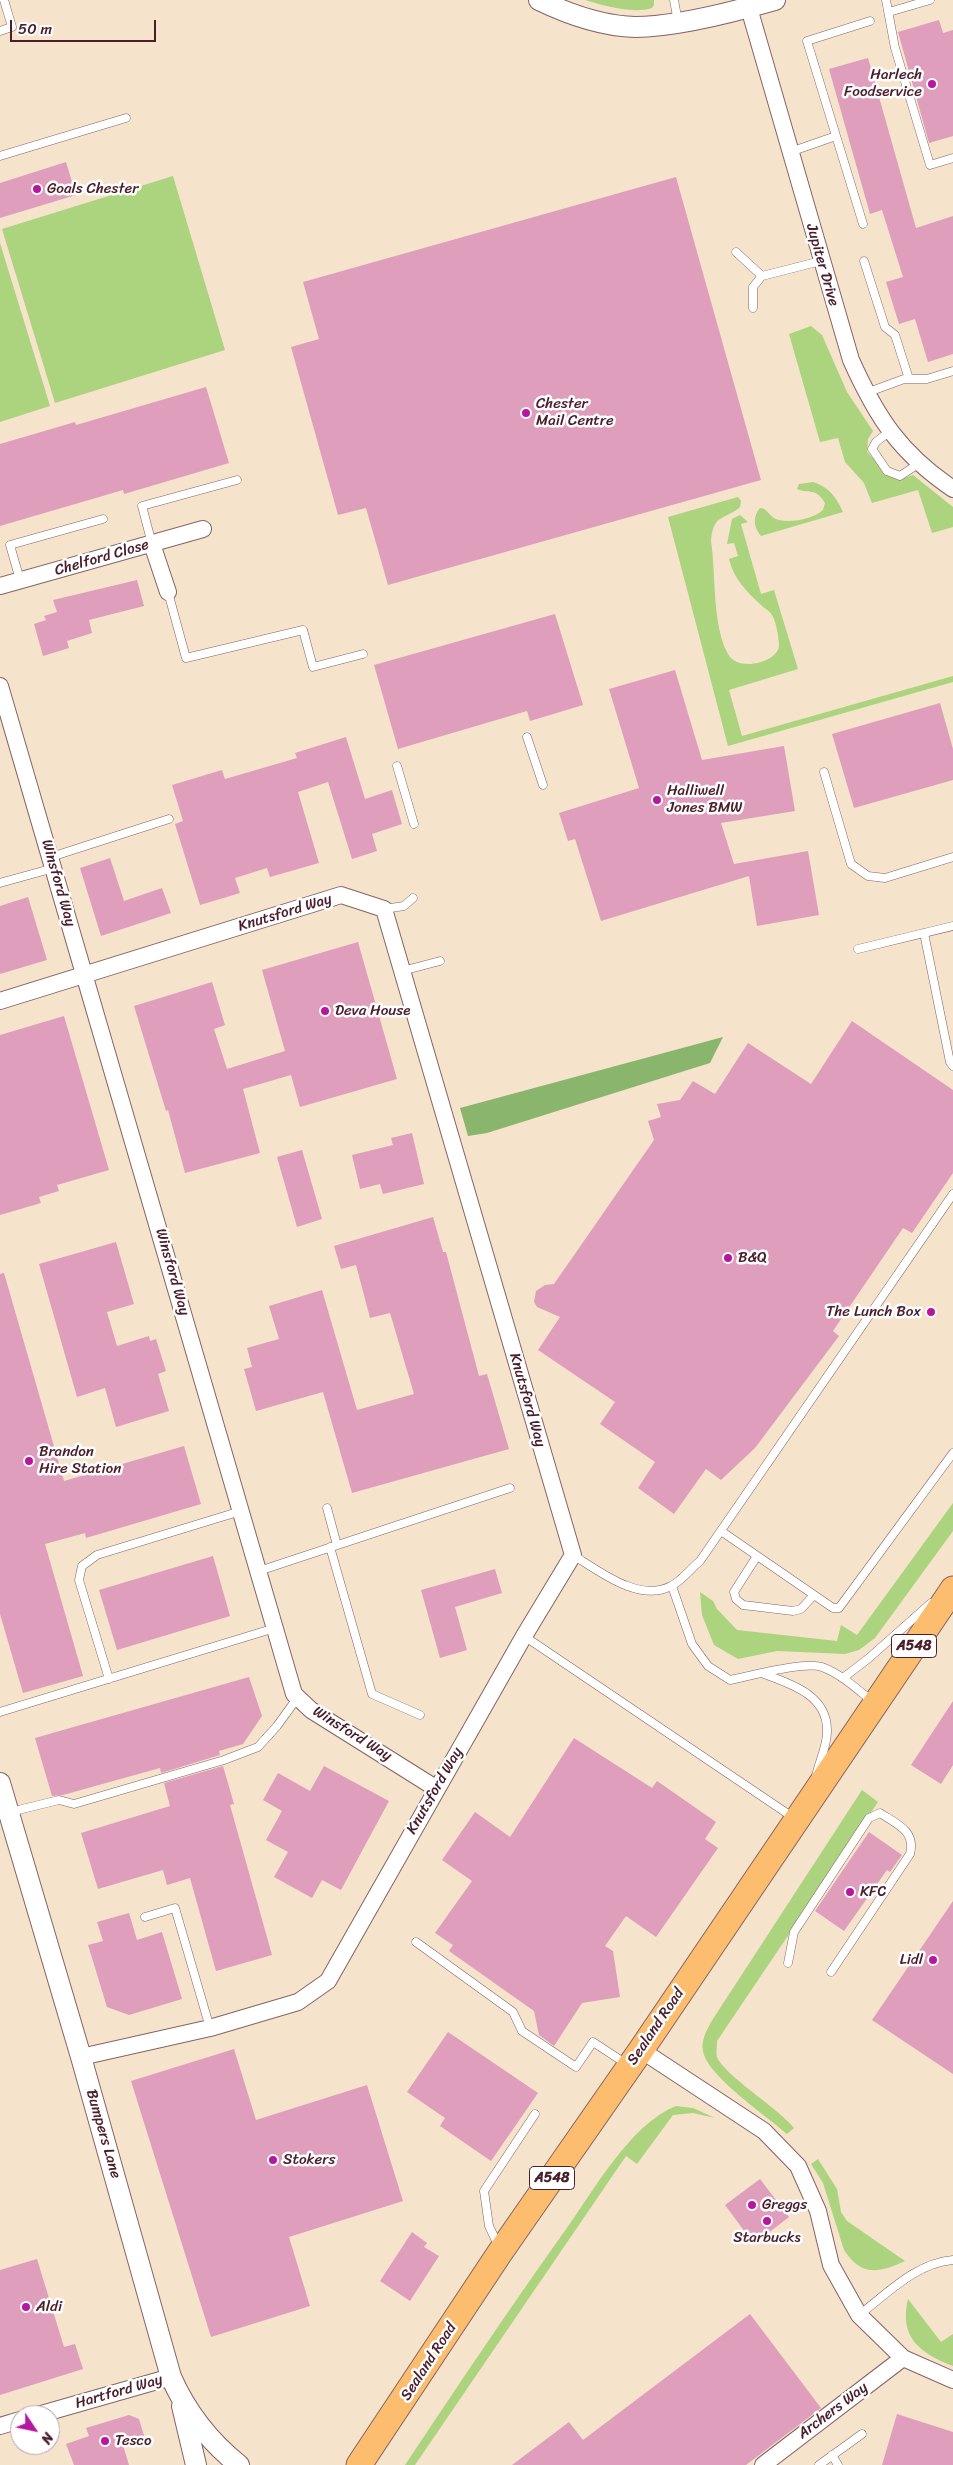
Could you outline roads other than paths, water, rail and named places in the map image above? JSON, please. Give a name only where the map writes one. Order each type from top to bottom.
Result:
[{"type":"main road","name":"Sealand Road","points":[[360,2465],[501,2251],[635,2058],[953,1589]]},
{"type":"street","points":[[539,0],[588,20],[635,27],[678,22],[749,8],[775,0]]},
{"type":"street","name":"Jupiter Drive","points":[[749,8],[843,337],[866,393],[889,432],[918,464],[953,489]]},
{"type":"street","name":"Chelford Close","points":[[0,586],[203,529]]},
{"type":"street","points":[[152,544],[168,592]]},
{"type":"street","name":"Winsford Way","points":[[0,686],[294,1694],[311,1710],[437,1789]]},
{"type":"street","name":"Knutsford Way","points":[[0,1001],[86,976],[341,895],[384,909],[572,1555],[328,1981],[298,2002],[210,2028],[81,2057]]},
{"type":"street","name":"Bumpers Lane","points":[[0,1783],[81,2057],[171,2377],[181,2399],[221,2451],[240,2465]]},
{"type":"street","points":[[635,2058],[764,2131],[798,2166],[818,2211],[831,2265],[859,2315],[903,2358],[953,2380]]},
{"type":"street","name":"Archers Way","points":[[763,2465],[903,2358]]},
{"type":"street","name":"Hartford Way","points":[[60,2409],[171,2377]]},
{"type":"street","points":[[181,2399],[196,2465]]},
{"type":"lane","points":[[0,31],[12,27],[4,0]]},
{"type":"lane","points":[[674,0],[678,22]]},
{"type":"lane","points":[[886,0],[895,48],[930,165],[953,158]]},
{"type":"lane","points":[[889,12],[930,0]]},
{"type":"lane","points":[[863,224],[808,42],[870,21]]},
{"type":"lane","points":[[0,156],[126,118]]},
{"type":"lane","points":[[790,152],[836,136]]},
{"type":"lane","points":[[736,252],[762,276]]},
{"type":"lane","points":[[753,308],[752,287],[762,276],[821,261]]},
{"type":"lane","points":[[864,261],[886,327],[895,335],[909,379]]},
{"type":"lane","points":[[866,393],[890,383],[909,379],[928,379],[953,371]]},
{"type":"lane","points":[[889,432],[876,442],[872,449],[887,471],[900,476],[918,464]]},
{"type":"lane","points":[[152,544],[142,506],[237,480]]},
{"type":"lane","points":[[20,580],[10,546],[103,519]]},
{"type":"lane","points":[[168,592],[186,658],[303,630],[313,667],[363,654]]},
{"type":"lane","points":[[527,737],[543,785]]},
{"type":"lane","points":[[397,766],[414,824]]},
{"type":"lane","points":[[824,772],[851,864],[868,876],[885,878],[953,858]]},
{"type":"lane","points":[[0,884],[170,819]]},
{"type":"lane","points":[[384,909],[404,906],[413,898]]},
{"type":"lane","points":[[858,949],[953,926]]},
{"type":"lane","points":[[924,933],[950,1062],[953,1066]]},
{"type":"lane","points":[[402,971],[440,961]]},
{"type":"lane","points":[[572,1555],[634,1588],[657,1591],[672,1586],[700,1561],[953,1194]]},
{"type":"lane","points":[[721,1531],[832,1608],[839,1608],[845,1603],[953,1453]]},
{"type":"lane","points":[[259,1571],[510,1488]]},
{"type":"lane","points":[[327,1508],[333,1546],[372,1694],[420,1716]]},
{"type":"lane","points":[[110,1679],[79,1580],[82,1566],[97,1555],[241,1512]]},
{"type":"lane","points":[[757,1556],[736,1586],[734,1592],[736,1599],[743,1605],[793,1611],[801,1609],[814,1595]]},
{"type":"lane","points":[[843,1678],[869,1658],[953,1584]]},
{"type":"lane","points":[[672,1586],[692,1644],[708,1666],[730,1680],[802,1666],[820,1666],[843,1678],[874,1703]]},
{"type":"lane","points":[[0,1712],[275,1628]]},
{"type":"lane","points":[[524,1636],[796,1819]]},
{"type":"lane","points":[[762,1673],[793,1684],[814,1698],[823,1710],[828,1730],[810,1799]]},
{"type":"lane","points":[[9,1812],[60,1800],[74,1804],[224,1760],[258,1747],[277,1726],[298,1697]]},
{"type":"lane","points":[[788,1963],[794,1932],[869,1818],[880,1813],[910,1833],[913,1844],[910,1854],[831,1972]]},
{"type":"lane","points":[[145,1917],[175,1908],[210,2028]]},
{"type":"lane","points":[[416,1942],[512,2012],[522,2031],[576,2067],[593,2042],[635,2058]]},
{"type":"lane","points":[[501,2251],[489,2226],[484,2190],[535,2114]]},
{"type":"lane","points":[[859,2315],[921,2268],[937,2261],[953,2260]]},
{"type":"lane","points":[[819,2465],[862,2434]]},
{"type":"lane","points":[[832,2455],[838,2465]]},
{"type":"place","name":"Harlech Foodservice","points":[[932,84]]},
{"type":"place","name":"Goals Chester","points":[[37,189]]},
{"type":"place","name":"Chester Mail Centre","points":[[526,413]]},
{"type":"place","name":"Halliwell Jones BMW","points":[[657,800]]},
{"type":"place","name":"Deva House","points":[[325,1011]]},
{"type":"place","name":"B&Q","points":[[728,1258]]},
{"type":"place","name":"The Lunch Box","points":[[931,1312]]},
{"type":"place","name":"Brandon Hire Station","points":[[29,1461]]},
{"type":"place","name":"KFC","points":[[850,1892]]},
{"type":"place","name":"Lidl","points":[[933,1960]]},
{"type":"place","name":"Stokers","points":[[273,2160]]},
{"type":"place","name":"Greggs","points":[[752,2205]]},
{"type":"place","name":"Starbucks","points":[[767,2221]]},
{"type":"place","name":"Aldi","points":[[26,2307]]},
{"type":"place","name":"Tesco","points":[[105,2441]]}]
